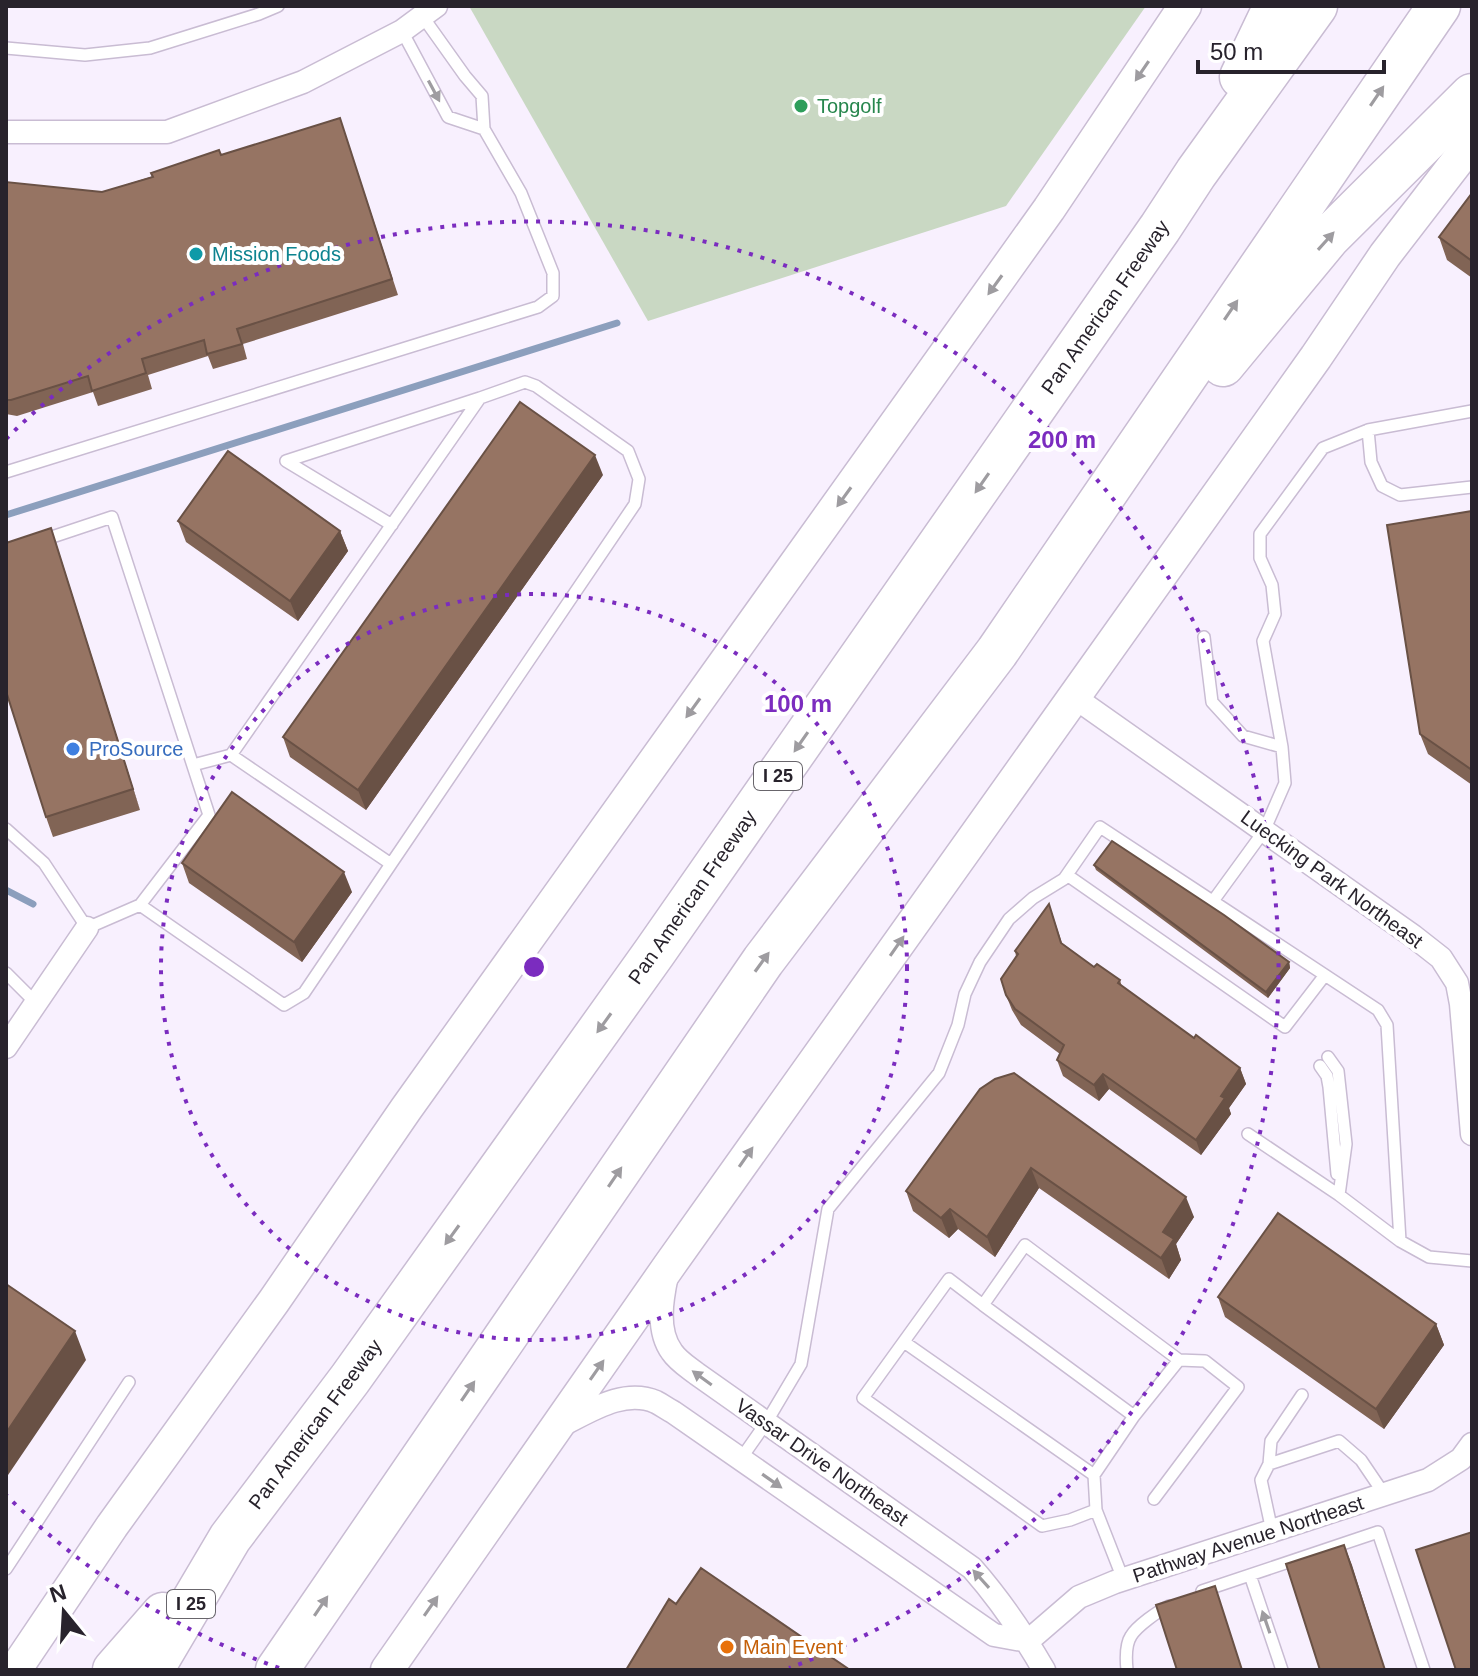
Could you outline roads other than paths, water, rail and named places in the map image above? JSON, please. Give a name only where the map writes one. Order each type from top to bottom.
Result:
[{"type":"highway","points":[[1196,173],[1275,6]]},
{"type":"highway","name":"Pan American Freeway","points":[[152,1670],[230,1538],[350,1379],[654,953],[1196,173],[1316,6]]},
{"type":"highway","points":[[997,652],[1439,6]]},
{"type":"highway","points":[[277,1670],[763,961],[997,652],[1207,385],[1329,237],[1472,95]]},
{"type":"highway","points":[[114,1670],[230,1538]]},
{"type":"main road","points":[[15,1670],[112,1526],[274,1301],[406,1109],[1049,209],[1185,6]]},
{"type":"main road","points":[[387,1670],[669,1266],[1316,357],[1385,255],[1472,142]]},
{"type":"street","points":[[6,132],[167,132],[303,82],[402,31],[429,11]]},
{"type":"street","name":"Luecking Park Northeast","points":[[1074,697],[1441,958],[1457,983],[1461,1004],[1472,1134]]},
{"type":"street","points":[[6,1047],[87,928]]},
{"type":"street","name":"Vassar Drive Northeast","points":[[669,1266],[661,1311],[670,1350],[697,1374],[972,1568],[999,1599],[1044,1670]]},
{"type":"street","points":[[557,1428],[622,1399],[638,1398],[656,1402],[994,1635],[1028,1641]]},
{"type":"street","name":"Pathway Avenue Northeast","points":[[1028,1641],[1079,1597],[1123,1579],[1428,1480],[1461,1459],[1472,1444]]},
{"type":"lane","points":[[6,48],[85,55],[150,48],[278,6]]},
{"type":"lane","points":[[6,472],[538,307],[553,296],[553,273],[521,193],[484,129],[482,96],[465,76],[429,11]]},
{"type":"lane","points":[[402,31],[448,117],[484,129]]},
{"type":"lane","points":[[140,905],[284,1005],[304,993],[635,504],[639,479],[628,451],[536,386],[525,382],[286,461],[392,525]]},
{"type":"lane","points":[[193,765],[231,755],[480,398]]},
{"type":"lane","points":[[1213,901],[1264,831],[1285,783],[1282,747],[1263,641],[1275,614],[1272,585],[1260,558],[1260,534],[1323,448],[1368,430],[1472,411]]},
{"type":"lane","points":[[1368,430],[1371,462],[1382,486],[1400,495],[1472,487]]},
{"type":"lane","points":[[6,829],[44,863],[87,928],[140,905],[209,815],[112,517],[33,543]]},
{"type":"lane","points":[[1204,637],[1212,702],[1243,736],[1282,747]]},
{"type":"lane","points":[[231,755],[391,864]]},
{"type":"lane","points":[[740,1460],[801,1364],[828,1209],[939,1073],[958,1025],[965,994],[980,962],[1009,919],[1033,898],[1064,879],[1100,827],[1378,1010],[1387,1025],[1400,1241]]},
{"type":"lane","points":[[1067,875],[1285,1027],[1325,975]]},
{"type":"lane","points":[[6,973],[36,1003]]},
{"type":"lane","points":[[1324,1061],[1338,1071],[1346,1144],[1339,1195]]},
{"type":"lane","points":[[1248,1134],[1339,1195],[1400,1241],[1429,1257],[1472,1261]]},
{"type":"lane","points":[[983,1305],[1025,1245],[1179,1360],[1205,1361],[1238,1387],[1154,1499]]},
{"type":"lane","points":[[1096,1510],[1042,1526],[863,1398],[949,1279],[1134,1416]]},
{"type":"lane","points":[[904,1342],[1094,1475]]},
{"type":"lane","points":[[1123,1579],[1096,1510],[1094,1475],[1134,1416],[1179,1360]]},
{"type":"lane","points":[[6,1569],[129,1382]]},
{"type":"lane","points":[[1272,1531],[1261,1480],[1269,1464],[1271,1441],[1302,1395]]},
{"type":"lane","points":[[1269,1464],[1339,1441],[1361,1460],[1384,1494]]},
{"type":"lane","points":[[1127,1670],[1125,1658],[1131,1636],[1156,1612],[1250,1575],[1378,1532],[1424,1670]]},
{"type":"lane","points":[[1250,1575],[1282,1670]]},
{"type":"waterway","points":[[6,515],[617,323]]},
{"type":"waterway","points":[[6,890],[33,904]]},
{"type":"place","name":"Topgolf","points":[[801,106]]},
{"type":"place","name":"Mission Foods","points":[[196,254]]},
{"type":"place","name":"ProSource","points":[[73,749]]},
{"type":"place","name":"Main Event","points":[[727,1647]]}]
